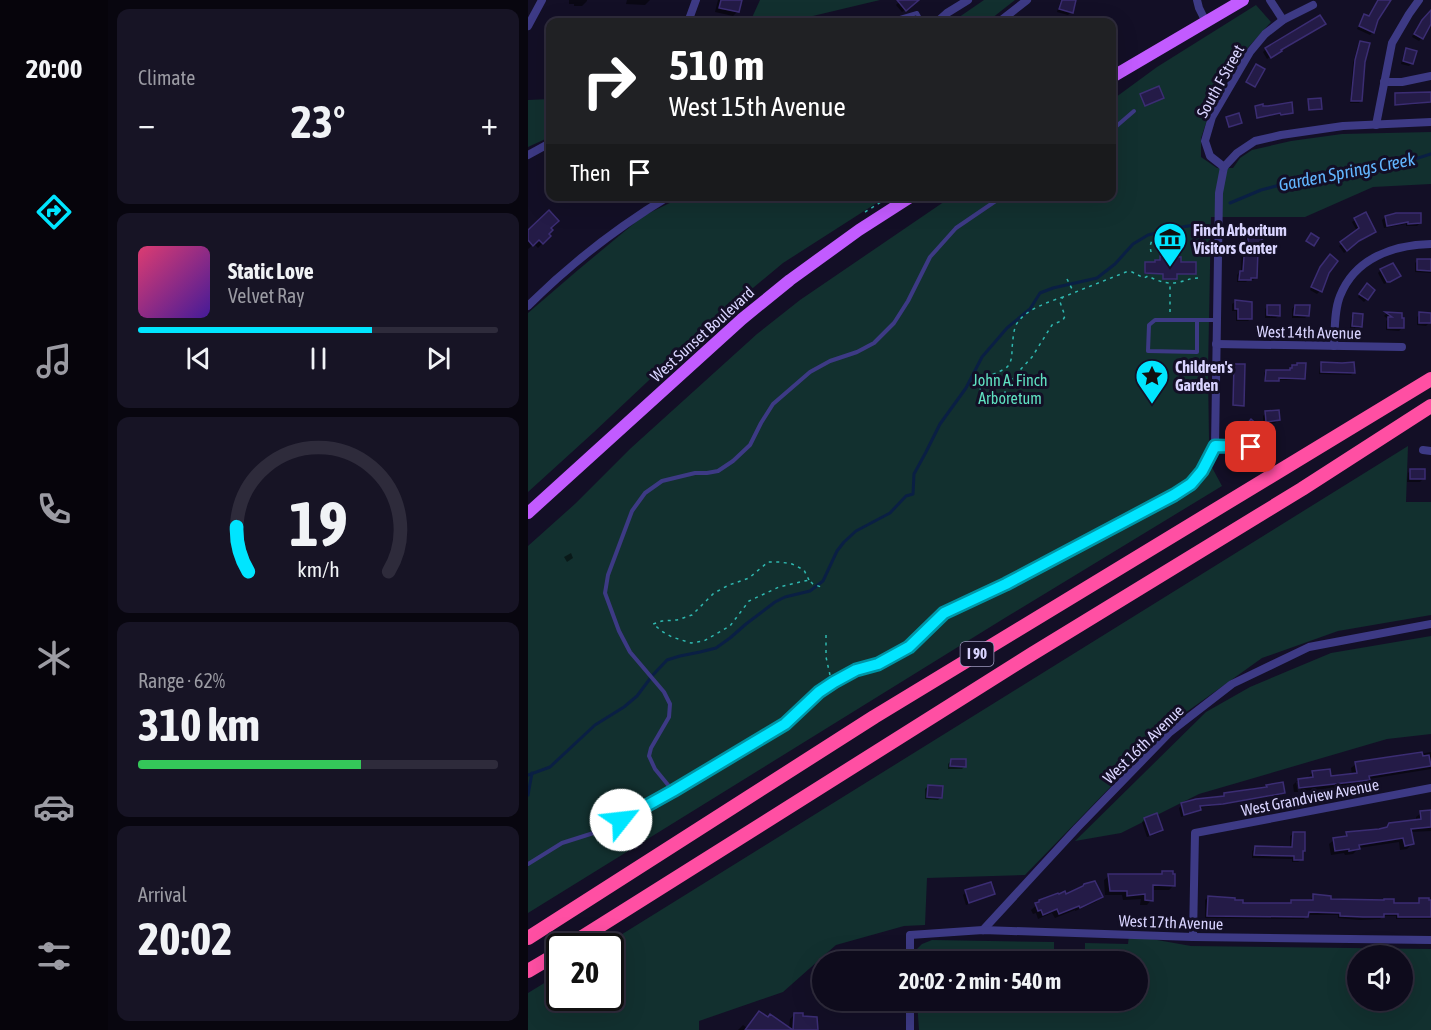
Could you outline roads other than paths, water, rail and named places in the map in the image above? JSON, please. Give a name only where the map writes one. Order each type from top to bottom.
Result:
[{"type":"highway","name":"I 90","points":[[528,938],[874,717],[1431,379]]},
{"type":"highway","name":"I 90","points":[[589,933],[973,691],[1302,489],[1431,406]]},
{"type":"highway","points":[[528,972],[546,961]]},
{"type":"main road","points":[[1116,75],[1243,0]]},
{"type":"main road","name":"West Sunset Boulevard","points":[[528,513],[742,319],[850,236],[904,201]]},
{"type":"street","points":[[528,26],[542,0]]},
{"type":"street","points":[[689,18],[696,0]]},
{"type":"street","points":[[941,18],[968,0]]},
{"type":"street","points":[[1004,18],[1027,0]]},
{"type":"street","points":[[1197,0],[1206,22]]},
{"type":"street","points":[[1270,0],[1283,20]]},
{"type":"street","points":[[1376,125],[1392,43],[1419,0]]},
{"type":"street","name":"South F Street","points":[[1224,168],[1210,156],[1205,141],[1212,117],[1250,52],[1265,34],[1283,20],[1313,5]]},
{"type":"street","points":[[1384,82],[1402,82],[1431,76]]},
{"type":"street","points":[[1251,447],[1215,446],[1219,193],[1224,168],[1237,153],[1255,141],[1281,135],[1343,126],[1431,122]]},
{"type":"street","points":[[528,155],[546,145]]},
{"type":"street","points":[[528,306],[566,269],[661,201]]},
{"type":"street","points":[[1334,346],[1335,316],[1340,297],[1348,280],[1362,265],[1389,250],[1431,244]]},
{"type":"street","name":"West 14th Avenue","points":[[1216,344],[1402,347]]},
{"type":"street","name":"West 16th Avenue","points":[[983,930],[1170,732],[1232,684],[1309,647],[1431,624]]},
{"type":"street","name":"West Grandview Avenue","points":[[1193,937],[1195,833],[1431,788]]},
{"type":"street","name":"West 17th Avenue","points":[[910,951],[910,935],[983,930],[1193,937],[1431,940]]},
{"type":"street","points":[[910,1011],[910,1030]]},
{"type":"lane","points":[[900,18],[917,13],[919,18]]},
{"type":"lane","points":[[1116,127],[1134,111]]},
{"type":"lane","points":[[673,791],[655,769],[650,756],[651,748],[669,717],[670,704],[664,692],[630,652],[610,608],[606,593],[608,575],[632,511],[645,493],[662,481],[695,473],[707,474],[718,471],[733,461],[750,445],[760,423],[773,404],[810,372],[874,343],[894,323],[930,257],[956,228],[996,201]]},
{"type":"lane","points":[[1197,320],[1197,352],[1149,351],[1149,325],[1155,320],[1197,320],[1217,320]]},
{"type":"lane","points":[[528,864],[562,843],[603,830],[785,724],[819,692],[834,682],[856,670],[878,664],[909,647],[944,613],[1006,584],[1174,495],[1191,484],[1202,471],[1215,446]]},
{"type":"waterway","name":"Garden Springs Creek","points":[[1230,203],[1261,190],[1315,176],[1393,166],[1431,154]]},
{"type":"waterway","name":"Garden Springs Creek","points":[[528,775],[550,767],[595,725],[624,707],[637,696],[667,660],[716,648],[775,602],[810,591],[823,581],[837,551],[844,542],[856,531],[890,513],[906,496],[913,494],[914,474],[940,424],[966,388],[982,357],[1007,328],[1030,309],[1040,293],[1097,278],[1115,264],[1133,244],[1148,235],[1201,224]]},
{"type":"waterway","name":"Garden Springs Creek","points":[[528,795],[532,773]]},
{"type":"place","name":"Finch Arboritum Visitors Center","points":[[1170,268]]},
{"type":"place","name":"Children's Garden","points":[[1152,405]]},
{"type":"park label","name":"John A. Finch Arboretum","points":[[1010,389]]}]
